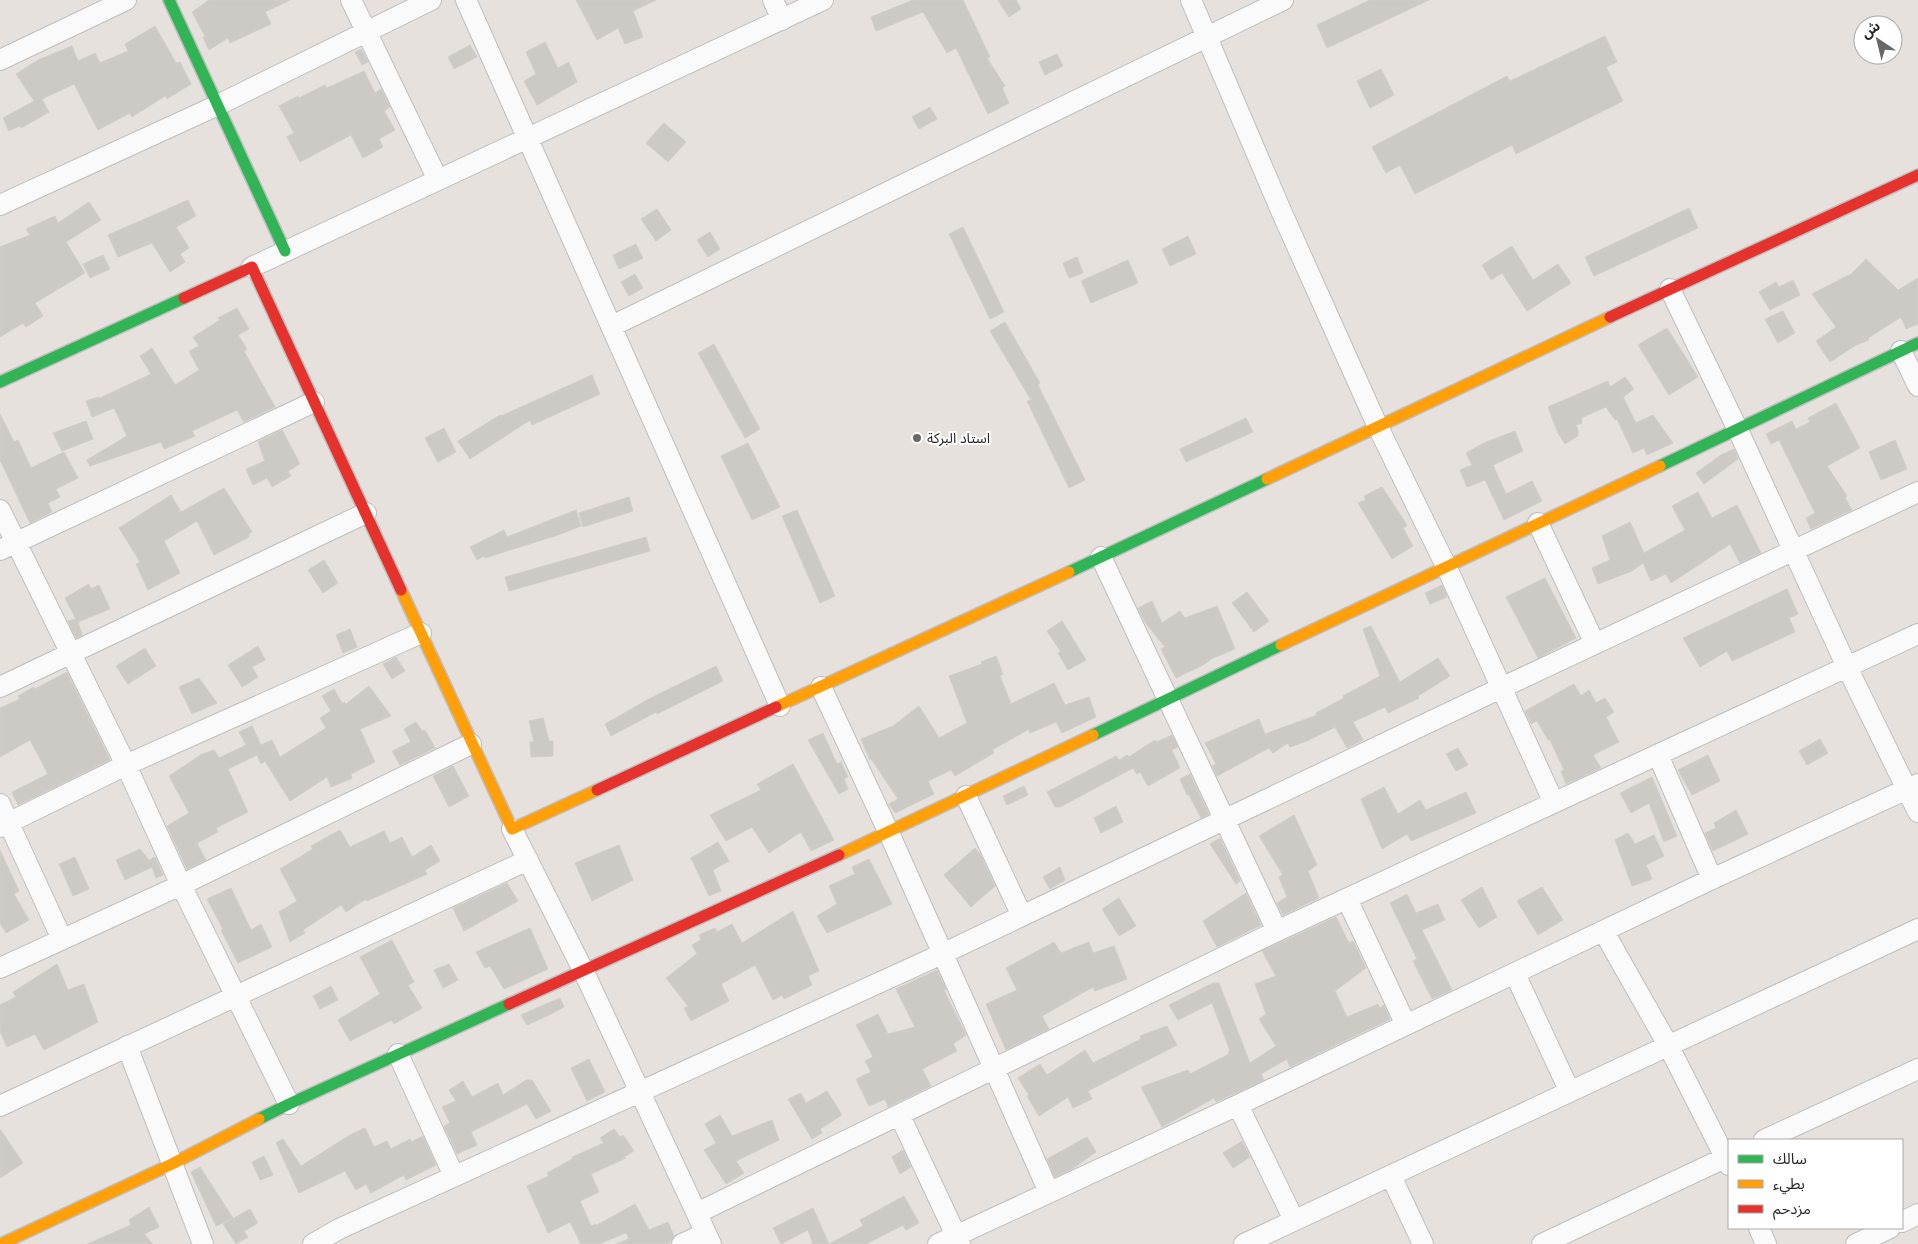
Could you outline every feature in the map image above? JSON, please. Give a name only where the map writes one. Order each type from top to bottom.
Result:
[{"type":"street","points":[[0,60],[126,0]]},
{"type":"street","points":[[169,0],[285,251]]},
{"type":"street","points":[[352,0],[438,180]]},
{"type":"street","points":[[0,205],[218,105],[431,0]]},
{"type":"street","points":[[466,0],[780,706]]},
{"type":"street","points":[[773,0],[782,20]]},
{"type":"street","points":[[1,380],[252,267],[823,0]]},
{"type":"street","points":[[1191,0],[1378,427],[1446,566],[1554,803]]},
{"type":"street","points":[[612,326],[1284,0]]},
{"type":"street","points":[[512,829],[1101,557],[1670,289],[1918,175]]},
{"type":"street","points":[[252,267],[472,744],[582,970],[709,1239],[682,1244]]},
{"type":"street","points":[[1670,289],[1738,430],[1847,667],[1912,787],[1918,812]]},
{"type":"street","points":[[1,1244],[172,1164],[289,1104],[582,970],[889,833],[1909,347],[1918,386]]},
{"type":"street","points":[[8,546],[314,402]]},
{"type":"street","points":[[313,1244],[343,1236],[454,1176],[942,954],[1918,492]]},
{"type":"street","points":[[0,510],[8,546],[71,652],[234,996],[289,1104]]},
{"type":"street","points":[[0,687],[366,513]]},
{"type":"street","points":[[1538,523],[1595,644]]},
{"type":"street","points":[[1101,557],[1278,931]]},
{"type":"street","points":[[4,825],[126,765],[421,633]]},
{"type":"street","points":[[697,1213],[1278,931],[1918,634]]},
{"type":"street","points":[[821,687],[889,833],[1049,1192]]},
{"type":"street","points":[[0,968],[181,885],[472,744]]},
{"type":"street","points":[[1658,755],[1712,880]]},
{"type":"street","points":[[900,1116],[951,1241],[1049,1192],[1238,1105],[1912,787]]},
{"type":"street","points":[[966,796],[1022,916]]},
{"type":"street","points":[[0,804],[4,825],[62,939]]},
{"type":"street","points":[[0,1106],[528,860]]},
{"type":"street","points":[[1347,899],[1406,1025]]},
{"type":"street","points":[[1244,1244],[1918,929]]},
{"type":"street","points":[[1542,1244],[1728,1159],[1668,1045],[1604,932]]},
{"type":"street","points":[[1515,974],[1570,1092]]},
{"type":"street","points":[[127,1046],[203,1244]]},
{"type":"street","points":[[398,1054],[454,1176]]},
{"type":"street","points":[[1766,1139],[1918,1069]]},
{"type":"street","points":[[1238,1105],[1294,1220]]},
{"type":"street","points":[[1391,1176],[1423,1244]]},
{"type":"street","points":[[1903,1222],[1918,1214]]},
{"type":"street","points":[[1759,1229],[1766,1244]]},
{"type":"street","points":[[1856,1244],[1888,1229]]},
{"type":"building","points":[[209,0],[290,0],[265,12],[271,24],[230,43],[228,38],[209,50],[203,37],[205,36],[192,12]]},
{"type":"building","points":[[576,0],[656,0],[633,11],[643,37],[625,44],[618,28],[597,40]]},
{"type":"building","points":[[913,0],[963,0],[990,57],[987,58],[1005,86],[1002,88],[1009,103],[988,114],[956,48],[947,53],[923,12],[876,31],[871,17]]},
{"type":"building","points":[[998,0],[1016,0],[1021,9],[1009,17]]},
{"type":"building","points":[[1370,0],[1429,0],[1327,48],[1317,25]]},
{"type":"building","points":[[155,26],[176,63],[180,62],[191,84],[167,99],[165,96],[132,117],[130,113],[98,130],[74,84],[42,99],[49,112],[21,128],[20,126],[9,131],[3,118],[34,101],[16,74],[38,60],[72,46],[78,61],[95,53],[100,63],[128,51],[125,44]]},
{"type":"building","points":[[1605,36],[1617,62],[1606,67],[1623,101],[1516,154],[1512,145],[1415,194],[1400,165],[1386,173],[1372,147],[1507,76],[1510,81]]},
{"type":"building","points":[[545,42],[558,68],[569,62],[577,82],[537,105],[524,81],[536,74],[526,52]]},
{"type":"building","points":[[470,45],[477,57],[454,69],[448,57]]},
{"type":"building","points":[[361,49],[368,62],[362,65],[355,52]]},
{"type":"building","points":[[1057,54],[1063,66],[1045,75],[1039,62]]},
{"type":"building","points":[[1381,69],[1394,95],[1370,108],[1357,81]]},
{"type":"building","points":[[364,71],[375,93],[381,89],[390,107],[384,111],[395,130],[379,139],[383,147],[363,158],[351,135],[300,162],[287,137],[294,133],[279,106],[298,96],[299,98],[325,85],[327,88]]},
{"type":"building","points":[[930,107],[937,119],[919,129],[912,117]]},
{"type":"building","points":[[664,123],[686,142],[668,162],[646,143]]},
{"type":"building","points":[[188,200],[196,216],[176,227],[189,248],[180,254],[185,262],[170,272],[152,243],[118,257],[108,235]]},
{"type":"building","points":[[89,202],[101,220],[66,242],[85,273],[35,303],[43,316],[26,327],[23,323],[0,337],[0,247],[30,235],[26,229],[55,216],[58,223]]},
{"type":"building","points":[[1689,208],[1698,228],[1594,276],[1585,257]]},
{"type":"building","points":[[657,209],[671,230],[656,241],[641,219]]},
{"type":"building","points":[[963,227],[1004,312],[990,319],[949,234]]},
{"type":"building","points":[[710,232],[720,249],[708,257],[697,240]]},
{"type":"building","points":[[1188,236],[1196,254],[1170,266],[1162,249]]},
{"type":"building","points":[[636,244],[643,258],[619,269],[613,255]]},
{"type":"building","points":[[1512,246],[1533,280],[1558,264],[1571,283],[1527,311],[1502,273],[1491,280],[1482,265]]},
{"type":"building","points":[[103,255],[110,269],[90,278],[83,264]]},
{"type":"building","points":[[1077,257],[1083,273],[1069,278],[1063,263]]},
{"type":"building","points":[[1866,259],[1898,290],[1918,278],[1918,324],[1906,329],[1901,317],[1868,338],[1869,340],[1856,345],[1830,362],[1816,341],[1836,327],[1812,294],[1851,274]]},
{"type":"building","points":[[1128,260],[1138,283],[1091,303],[1081,281]]},
{"type":"building","points":[[635,274],[643,288],[629,296],[621,282]]},
{"type":"building","points":[[1793,280],[1800,295],[1770,310],[1759,292],[1776,282],[1779,287]]},
{"type":"building","points":[[237,308],[249,329],[238,335],[247,349],[244,351],[275,407],[244,422],[237,410],[192,431],[195,436],[164,449],[161,442],[90,466],[87,460],[127,436],[114,408],[92,417],[86,401],[100,398],[151,374],[140,356],[152,348],[175,385],[199,370],[189,351],[199,346],[193,337],[220,320],[218,318]]},
{"type":"building","points":[[1783,311],[1795,333],[1778,343],[1765,319]]},
{"type":"building","points":[[1005,322],[1040,383],[1038,385],[1085,480],[1069,488],[1027,401],[1031,400],[990,331]]},
{"type":"building","points":[[1667,328],[1698,377],[1669,395],[1638,345]]},
{"type":"building","points":[[714,344],[760,429],[745,438],[698,353]]},
{"type":"building","points":[[592,375],[600,394],[532,425],[530,420],[470,459],[458,441],[500,415]]},
{"type":"building","points":[[1625,377],[1634,389],[1623,397],[1636,423],[1653,415],[1673,443],[1647,455],[1644,448],[1633,453],[1617,419],[1615,420],[1606,407],[1581,418],[1582,423],[1576,425],[1578,436],[1565,444],[1558,433],[1548,407],[1608,381],[1610,387]]},
{"type":"building","points":[[1836,403],[1860,448],[1827,466],[1847,496],[1845,498],[1852,510],[1811,529],[1806,518],[1815,513],[1779,440],[1771,444],[1766,434],[1792,421],[1796,429],[1810,422],[1808,418]]},
{"type":"building","points":[[0,414],[14,442],[18,440],[31,468],[64,452],[78,478],[56,489],[60,497],[48,503],[52,512],[30,523],[0,460]]},
{"type":"building","points":[[1246,418],[1253,432],[1186,462],[1180,449]]},
{"type":"building","points":[[86,421],[93,439],[62,451],[53,433]]},
{"type":"building","points":[[444,428],[456,452],[438,462],[425,438]]},
{"type":"building","points":[[282,430],[300,464],[288,471],[291,476],[272,487],[267,478],[253,485],[246,469],[265,461],[258,442]]},
{"type":"building","points":[[1515,431],[1523,451],[1493,465],[1506,494],[1532,481],[1542,501],[1504,520],[1485,480],[1467,487],[1460,470],[1472,465],[1466,453],[1486,442]]},
{"type":"building","points":[[1895,440],[1907,469],[1881,480],[1869,452]]},
{"type":"building","points":[[748,443],[780,507],[752,520],[721,456]]},
{"type":"building","points":[[1734,449],[1738,459],[1704,484],[1696,473],[1721,455]]},
{"type":"building","points":[[1382,487],[1407,525],[1403,528],[1413,546],[1392,559],[1358,503],[1366,500],[1364,496]]},
{"type":"building","points":[[224,488],[252,532],[248,534],[249,537],[214,555],[197,521],[164,541],[180,573],[148,590],[136,564],[140,562],[119,528],[171,495],[181,512]]},
{"type":"building","points":[[1698,492],[1712,518],[1737,505],[1761,553],[1740,563],[1730,544],[1671,583],[1666,574],[1651,581],[1643,563],[1632,571],[1598,584],[1592,568],[1610,560],[1602,536],[1630,522],[1644,553],[1685,530],[1672,506]]},
{"type":"building","points":[[629,497],[633,511],[583,527],[579,513]]},
{"type":"building","points":[[576,510],[581,526],[558,535],[485,558],[484,556],[477,560],[470,547],[504,530],[507,537]]},
{"type":"building","points":[[797,510],[835,596],[820,603],[782,516]]},
{"type":"building","points":[[646,537],[650,551],[509,591],[505,577]]},
{"type":"building","points":[[324,560],[338,583],[323,593],[308,570]]},
{"type":"building","points":[[1545,578],[1576,638],[1538,658],[1506,597]]},
{"type":"building","points":[[89,584],[91,589],[99,585],[110,609],[78,622],[82,635],[76,638],[68,621],[76,619],[65,598]]},
{"type":"building","points":[[1442,585],[1447,597],[1430,604],[1425,593]]},
{"type":"building","points":[[1787,589],[1798,614],[1789,618],[1795,632],[1732,661],[1727,651],[1700,667],[1683,638]]},
{"type":"building","points":[[1247,592],[1269,621],[1254,632],[1232,603]]},
{"type":"building","points":[[1152,601],[1162,623],[1180,611],[1185,618],[1217,606],[1235,649],[1213,658],[1176,678],[1161,649],[1165,647],[1145,622],[1138,608]]},
{"type":"building","points":[[1062,621],[1086,660],[1068,670],[1058,653],[1061,652],[1047,631]]},
{"type":"building","points":[[1371,626],[1400,682],[1438,658],[1450,676],[1418,696],[1419,698],[1388,713],[1385,707],[1353,722],[1363,740],[1347,748],[1335,727],[1290,747],[1288,743],[1273,753],[1269,748],[1217,776],[1212,766],[1216,764],[1205,743],[1259,719],[1265,734],[1317,715],[1316,713],[1344,698],[1343,696],[1380,676],[1363,629]]},
{"type":"building","points":[[350,629],[357,647],[343,653],[336,635]]},
{"type":"building","points":[[258,646],[265,660],[252,667],[258,677],[242,687],[228,665]]},
{"type":"building","points":[[145,648],[156,666],[128,684],[116,666]]},
{"type":"building","points":[[996,656],[1003,674],[1000,676],[1011,704],[1054,683],[1065,705],[1089,697],[1096,717],[1062,733],[1056,722],[1030,733],[1029,729],[992,750],[994,753],[955,776],[951,770],[928,781],[934,794],[895,813],[889,804],[898,799],[872,760],[870,760],[861,739],[893,726],[919,706],[939,738],[967,723],[949,676],[982,664],[981,662]]},
{"type":"building","points":[[396,657],[405,671],[392,679],[383,664]]},
{"type":"building","points":[[716,666],[723,681],[657,714],[656,712],[611,736],[605,724],[647,700]]},
{"type":"building","points":[[67,672],[110,760],[18,805],[12,792],[48,774],[30,740],[0,757],[0,708],[20,699],[18,696],[34,687],[35,689]]},
{"type":"building","points":[[199,678],[217,703],[192,714],[179,687]]},
{"type":"building","points":[[1574,684],[1581,696],[1589,690],[1596,703],[1605,698],[1614,712],[1606,717],[1619,742],[1593,755],[1601,768],[1566,784],[1561,771],[1564,770],[1550,740],[1548,740],[1537,721],[1531,724],[1525,711]]},
{"type":"building","points":[[369,686],[391,716],[360,729],[375,762],[351,774],[352,778],[331,787],[327,777],[290,801],[265,761],[261,764],[257,755],[228,769],[248,812],[216,828],[218,832],[197,843],[206,860],[187,869],[167,826],[189,813],[169,776],[202,754],[214,750],[219,758],[246,745],[239,732],[252,726],[261,745],[272,740],[280,757],[326,728],[320,718],[331,711],[322,696],[334,689],[342,703],[346,704]]},
{"type":"building","points":[[543,718],[549,741],[553,741],[553,756],[531,757],[530,742],[534,742],[529,721]]},
{"type":"building","points":[[416,722],[422,731],[425,730],[435,748],[400,765],[392,751],[411,742],[404,729]]},
{"type":"building","points":[[823,733],[837,764],[841,762],[848,777],[844,779],[848,789],[839,794],[808,740]]},
{"type":"building","points":[[1172,735],[1178,747],[1172,750],[1180,768],[1148,786],[1140,772],[1137,774],[1133,768],[1060,807],[1055,807],[1047,792],[1116,756],[1119,760],[1127,755],[1129,757],[1155,740],[1156,742]]},
{"type":"building","points":[[1820,739],[1828,753],[1807,765],[1799,751]]},
{"type":"building","points":[[1458,748],[1468,765],[1456,771],[1446,754]]},
{"type":"building","points":[[1708,755],[1720,781],[1692,795],[1678,770]]},
{"type":"building","points":[[793,764],[834,840],[811,851],[801,832],[769,853],[752,827],[726,841],[710,815],[761,790],[757,784]]},
{"type":"building","points":[[453,766],[469,796],[449,807],[433,776]]},
{"type":"building","points":[[1190,774],[1209,814],[1201,818],[1180,779]]},
{"type":"building","points":[[1652,777],[1677,836],[1664,842],[1649,803],[1631,813],[1620,793]]},
{"type":"building","points":[[1024,786],[1028,795],[1007,805],[1003,796]]},
{"type":"building","points":[[1384,787],[1398,814],[1420,800],[1426,810],[1466,792],[1476,813],[1411,841],[1407,834],[1382,849],[1361,799]]},
{"type":"building","points":[[1116,806],[1123,822],[1101,833],[1094,818]]},
{"type":"building","points":[[1736,810],[1748,834],[1713,851],[1705,833],[1716,828],[1714,823]]},
{"type":"building","points":[[1294,815],[1317,865],[1308,871],[1319,898],[1283,915],[1277,903],[1287,897],[1279,877],[1283,875],[1259,836]]},
{"type":"building","points":[[340,830],[350,847],[384,831],[390,843],[402,837],[412,857],[431,845],[440,861],[425,870],[427,874],[367,901],[366,899],[346,912],[341,905],[303,930],[305,933],[290,942],[279,912],[297,901],[280,869],[313,849],[311,846]]},
{"type":"building","points":[[1628,833],[1635,844],[1654,835],[1664,856],[1646,865],[1652,879],[1632,886],[1615,840]]},
{"type":"building","points":[[1220,838],[1240,881],[1236,884],[1210,844]]},
{"type":"building","points":[[718,842],[729,861],[713,870],[721,891],[709,896],[691,858]]},
{"type":"building","points":[[619,845],[633,880],[592,901],[575,863]]},
{"type":"building","points":[[975,848],[980,854],[995,886],[971,907],[944,875]]},
{"type":"building","points":[[140,849],[149,860],[155,857],[163,875],[156,878],[152,867],[125,880],[116,860]]},
{"type":"building","points":[[0,850],[19,891],[14,894],[29,920],[6,933],[0,923]]},
{"type":"building","points":[[75,857],[89,889],[73,896],[59,864]]},
{"type":"building","points":[[869,859],[892,904],[827,933],[817,916],[837,904],[829,886],[855,874],[852,867]]},
{"type":"building","points":[[1060,867],[1065,880],[1050,889],[1043,877]]},
{"type":"building","points":[[507,883],[518,901],[464,931],[453,908]]},
{"type":"building","points":[[1482,887],[1497,917],[1479,928],[1461,900]]},
{"type":"building","points":[[1542,887],[1563,920],[1538,935],[1517,901]]},
{"type":"building","points":[[231,888],[251,930],[261,924],[272,947],[238,963],[207,899]]},
{"type":"building","points":[[1246,893],[1261,925],[1217,947],[1203,921]]},
{"type":"building","points":[[1407,894],[1416,913],[1438,904],[1445,920],[1422,930],[1452,990],[1432,999],[1413,961],[1417,959],[1390,903]]},
{"type":"building","points":[[1119,898],[1136,926],[1119,936],[1102,909]]},
{"type":"building","points":[[793,911],[819,971],[808,976],[812,985],[784,999],[782,995],[773,1000],[755,965],[721,984],[729,1001],[691,1021],[684,1008],[688,1006],[666,978],[697,954],[692,945],[701,940],[699,935],[715,928],[717,932],[732,924],[742,943]]},
{"type":"building","points":[[1336,917],[1349,943],[1353,941],[1366,968],[1335,991],[1347,1017],[1378,1004],[1380,1008],[1384,1005],[1390,1019],[1290,1067],[1287,1059],[1261,1074],[1264,1080],[1216,1102],[1214,1098],[1162,1127],[1141,1087],[1188,1070],[1190,1074],[1229,1054],[1228,1052],[1230,1051],[1212,1003],[1178,1020],[1169,1005],[1213,983],[1219,983],[1250,1063],[1276,1046],[1259,1019],[1266,1014],[1255,984],[1276,976],[1262,951]]},
{"type":"building","points":[[530,928],[548,969],[504,989],[490,966],[485,968],[476,952]]},
{"type":"building","points":[[392,940],[414,982],[408,985],[422,1008],[394,1024],[392,1020],[350,1041],[338,1020],[380,994],[360,957]]},
{"type":"building","points":[[1054,942],[1061,953],[1089,942],[1093,953],[1114,946],[1127,979],[1095,991],[1093,987],[1042,1016],[1049,1029],[1006,1050],[986,1004],[1017,990],[1006,968]]},
{"type":"building","points":[[57,964],[68,990],[84,984],[98,1022],[44,1050],[35,1034],[7,1047],[0,1031],[0,1005],[16,997],[13,992]]},
{"type":"building","points":[[449,964],[458,980],[443,988],[434,970]]},
{"type":"building","points":[[937,970],[946,989],[944,990],[966,1035],[953,1044],[957,1051],[922,1069],[931,1086],[888,1107],[885,1099],[869,1106],[856,1079],[871,1072],[865,1061],[873,1057],[856,1025],[878,1014],[888,1034],[915,1027],[896,989]]},
{"type":"building","points":[[331,986],[338,1000],[320,1009],[313,996]]},
{"type":"building","points":[[560,998],[564,1007],[527,1025],[521,1015]]},
{"type":"building","points":[[1167,1026],[1177,1045],[1088,1091],[1092,1099],[1073,1108],[1068,1097],[1039,1116],[1018,1078],[1040,1064],[1047,1075],[1085,1050],[1093,1063],[1141,1039],[1140,1036]]},
{"type":"building","points":[[589,1059],[605,1092],[587,1101],[571,1068]]},
{"type":"building","points":[[526,1080],[532,1080],[551,1111],[536,1119],[527,1104],[471,1132],[477,1145],[457,1154],[444,1126],[450,1123],[442,1107],[456,1101],[449,1090],[463,1081],[472,1097],[498,1083],[503,1095]]},
{"type":"building","points":[[827,1091],[842,1115],[820,1129],[822,1133],[812,1139],[788,1099],[801,1093],[806,1103]]},
{"type":"building","points":[[720,1115],[732,1136],[772,1120],[779,1140],[736,1161],[744,1173],[726,1184],[704,1150],[716,1143],[705,1124]]},
{"type":"building","points":[[365,1128],[374,1147],[387,1141],[391,1149],[410,1139],[411,1142],[423,1136],[436,1165],[406,1180],[404,1175],[371,1193],[366,1184],[356,1190],[345,1171],[299,1193],[276,1143],[283,1139],[301,1166],[350,1135]]},
{"type":"building","points":[[0,1129],[23,1163],[0,1178]]},
{"type":"building","points":[[614,1129],[620,1137],[623,1135],[634,1151],[624,1157],[626,1158],[591,1174],[599,1192],[580,1201],[591,1226],[597,1225],[635,1204],[649,1230],[668,1222],[674,1236],[667,1244],[616,1244],[629,1239],[626,1233],[599,1244],[581,1244],[570,1222],[548,1233],[527,1186],[549,1176],[547,1173],[572,1159],[572,1157],[604,1143],[600,1138]]},
{"type":"building","points":[[1087,1137],[1096,1152],[1072,1169],[1055,1177],[1047,1159]]},
{"type":"building","points":[[1242,1141],[1250,1157],[1233,1168],[1223,1153]]},
{"type":"building","points":[[903,1150],[911,1167],[900,1174],[892,1157]]},
{"type":"building","points":[[264,1156],[273,1175],[260,1180],[252,1162]]},
{"type":"building","points":[[200,1167],[233,1218],[216,1226],[191,1172]]},
{"type":"building","points":[[904,1196],[919,1223],[906,1230],[903,1225],[866,1244],[829,1244],[863,1226],[860,1220]]},
{"type":"building","points":[[149,1207],[159,1227],[144,1234],[153,1244],[87,1244],[131,1225],[129,1220]]},
{"type":"building","points":[[813,1208],[829,1244],[813,1244],[808,1230],[781,1244],[773,1228]]},
{"type":"building","points":[[250,1209],[258,1223],[244,1231],[248,1237],[236,1244],[223,1224]]},
{"type":"traffic: fast","points":[[169,0],[285,251]]},
{"type":"traffic: fast","points":[[0,382],[184,298]]},
{"type":"traffic: fast","points":[[1660,466],[1918,343]]},
{"type":"traffic: fast","points":[[1069,572],[1267,479]]},
{"type":"traffic: fast","points":[[1093,735],[1281,645]]},
{"type":"traffic: fast","points":[[259,1119],[509,1004]]},
{"type":"traffic: slow","points":[[1267,479],[1610,317]]},
{"type":"traffic: slow","points":[[1281,645],[1660,466]]},
{"type":"traffic: slow","points":[[776,707],[1069,572]]},
{"type":"traffic: slow","points":[[401,590],[512,829],[597,790]]},
{"type":"traffic: slow","points":[[839,855],[1093,735]]},
{"type":"traffic: slow","points":[[1,1244],[172,1164],[259,1119]]},
{"type":"traffic: jam","points":[[1610,317],[1918,175]]},
{"type":"traffic: jam","points":[[184,298],[252,267],[401,590]]},
{"type":"traffic: jam","points":[[597,790],[776,707]]},
{"type":"traffic: jam","points":[[509,1004],[839,855]]},
{"type":"place","name":"استاد البركة","points":[[917,438]]}]
